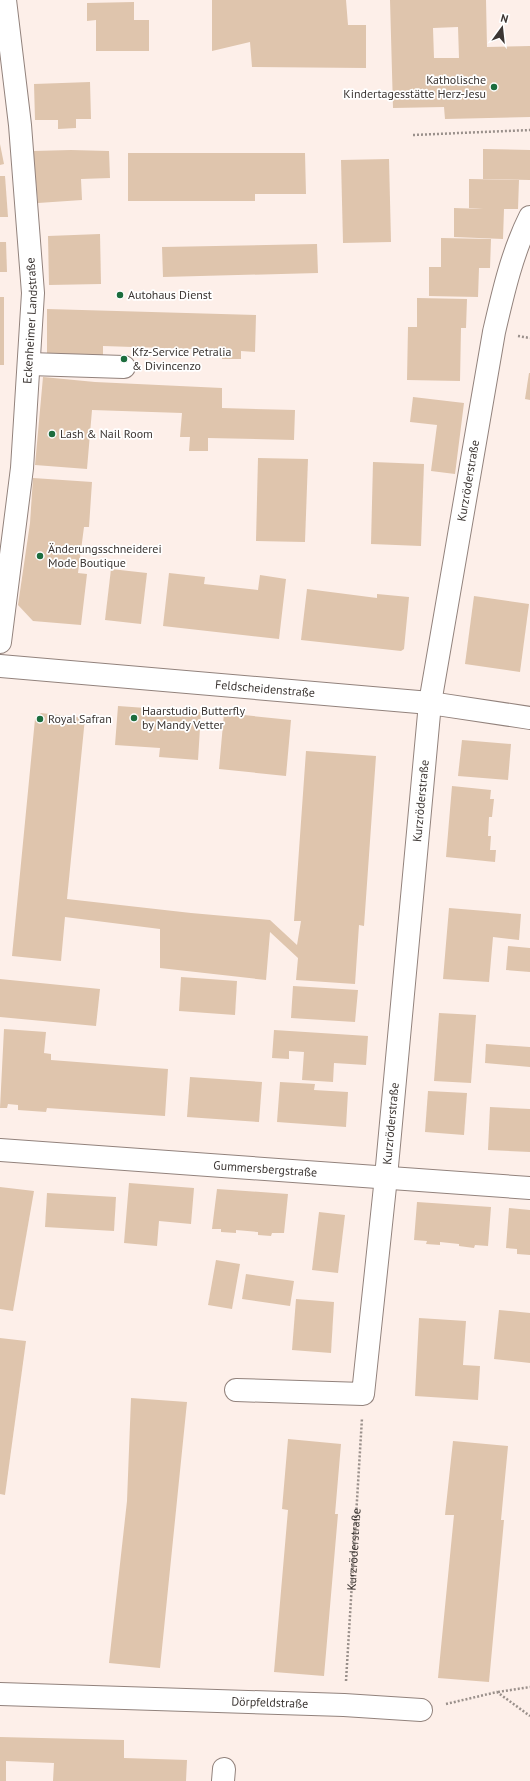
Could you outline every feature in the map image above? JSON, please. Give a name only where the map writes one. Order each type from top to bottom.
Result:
[{"type":"street","name":"Eckenheimer Landstraße","points":[[0,642],[22,468],[33,293],[20,125],[5,0]]},
{"type":"street","name":"Kurzröderstraße","points":[[363,1394],[386,1178],[430,703],[494,332],[516,249],[530,217]]},
{"type":"street","points":[[29,364],[124,367]]},
{"type":"street","name":"Feldscheidenstraße","points":[[0,666],[430,703],[530,718]]},
{"type":"street","name":"Gummersbergstraße","points":[[0,1150],[530,1188]]},
{"type":"street","points":[[236,1390],[363,1394]]},
{"type":"street","name":"Dörpfeldstraße","points":[[0,1694],[344,1704],[421,1710]]},
{"type":"path","points":[[413,135],[530,130]]},
{"type":"path","name":"Kurzröderstraße","points":[[344,1704],[363,1394]]},
{"type":"path","points":[[421,1710],[497,1692],[530,1687]]},
{"type":"path","points":[[497,1692],[530,1716]]},
{"type":"building","points":[[212,0],[346,0],[348,25],[366,25],[366,68],[252,67],[250,42],[212,51]]},
{"type":"building","points":[[390,0],[486,0],[487,47],[530,46],[530,117],[445,119],[444,107],[393,108]],"holes":[[[458,27],[459,58],[434,58],[433,28]]]},
{"type":"building","points":[[134,2],[134,20],[149,20],[149,51],[96,51],[96,20],[87,21],[87,3]]},
{"type":"building","points":[[90,82],[91,119],[76,119],[76,128],[58,129],[58,120],[35,120],[34,84]]},
{"type":"building","points":[[0,144],[4,164],[0,165]]},
{"type":"building","points":[[483,149],[530,150],[530,180],[483,179]]},
{"type":"building","points":[[33,151],[109,151],[110,178],[81,179],[82,200],[38,203]]},
{"type":"building","points":[[128,153],[305,153],[306,194],[255,194],[255,201],[128,201]]},
{"type":"building","points":[[389,159],[391,242],[343,243],[341,160]]},
{"type":"building","points":[[0,176],[5,176],[8,217],[0,217]]},
{"type":"building","points":[[469,179],[519,180],[518,209],[504,209],[503,239],[454,237],[454,208],[483,209],[469,208]]},
{"type":"building","points":[[100,234],[101,284],[49,285],[48,236]]},
{"type":"building","points":[[441,238],[491,239],[490,268],[479,268],[478,297],[429,296],[429,267],[441,267]]},
{"type":"building","points":[[0,242],[6,242],[7,272],[0,272]]},
{"type":"building","points":[[317,244],[318,273],[163,277],[162,247]]},
{"type":"building","points":[[0,297],[4,297],[4,365],[0,365]]},
{"type":"building","points":[[417,298],[467,299],[466,328],[461,328],[460,381],[407,380],[408,327],[417,327]]},
{"type":"building","points":[[47,309],[256,315],[255,352],[241,351],[241,359],[222,359],[222,350],[103,346],[103,361],[47,360]]},
{"type":"building","points":[[530,373],[530,400],[525,399]]},
{"type":"building","points":[[43,377],[95,382],[222,388],[222,408],[295,410],[294,440],[208,438],[208,451],[189,451],[190,437],[180,437],[182,413],[92,410],[87,469],[35,465]]},
{"type":"building","points":[[413,397],[464,403],[455,474],[431,471],[437,425],[410,422]]},
{"type":"building","points":[[258,458],[308,459],[305,542],[256,541]]},
{"type":"building","points":[[373,462],[424,464],[421,546],[371,544]]},
{"type":"building","points":[[33,478],[92,482],[89,527],[84,527],[78,573],[87,574],[81,625],[33,621],[18,605],[30,523]]},
{"type":"building","points":[[111,569],[147,573],[141,624],[105,620]]},
{"type":"building","points":[[169,573],[205,577],[204,584],[258,590],[260,575],[286,579],[279,639],[163,626]]},
{"type":"building","points":[[307,589],[377,598],[377,594],[409,597],[404,649],[401,651],[301,640]]},
{"type":"building","points":[[474,596],[529,604],[520,672],[465,664]]},
{"type":"building","points":[[118,706],[201,712],[198,760],[159,757],[160,748],[115,745]]},
{"type":"building","points":[[41,713],[85,718],[67,899],[270,920],[297,945],[301,921],[294,921],[306,751],[376,756],[364,926],[359,925],[355,984],[296,980],[298,958],[270,932],[266,980],[160,968],[160,929],[65,917],[61,961],[12,956],[35,719]]},
{"type":"building","points":[[224,713],[291,720],[286,776],[219,769]]},
{"type":"building","points":[[462,740],[511,744],[508,780],[458,776]]},
{"type":"building","points":[[452,786],[491,790],[490,799],[494,799],[492,817],[489,817],[488,836],[491,836],[490,850],[496,850],[495,862],[446,857]]},
{"type":"building","points":[[449,908],[521,914],[519,940],[493,937],[489,982],[443,979]]},
{"type":"building","points":[[508,946],[530,948],[530,972],[506,970]]},
{"type":"building","points":[[181,977],[237,981],[235,1015],[179,1011]]},
{"type":"building","points":[[0,979],[100,989],[96,1026],[0,1017]]},
{"type":"building","points":[[293,986],[358,990],[355,1022],[291,1018]]},
{"type":"building","points":[[439,1013],[476,1015],[471,1083],[434,1081]]},
{"type":"building","points":[[4,1029],[46,1032],[44,1053],[51,1054],[51,1060],[168,1069],[165,1116],[47,1108],[46,1112],[18,1110],[18,1105],[8,1104],[7,1108],[0,1108]]},
{"type":"building","points":[[274,1030],[368,1036],[366,1065],[334,1063],[333,1082],[302,1080],[304,1052],[289,1051],[289,1059],[272,1058]]},
{"type":"building","points":[[486,1044],[530,1047],[530,1067],[485,1063]]},
{"type":"building","points":[[190,1077],[262,1082],[259,1122],[187,1117]]},
{"type":"building","points":[[280,1082],[315,1084],[314,1090],[348,1092],[346,1127],[277,1122]]},
{"type":"building","points":[[428,1091],[467,1093],[464,1135],[425,1132]]},
{"type":"building","points":[[490,1107],[530,1109],[530,1152],[488,1150]]},
{"type":"building","points":[[129,1183],[194,1188],[191,1224],[159,1221],[157,1246],[124,1243]]},
{"type":"building","points":[[0,1187],[34,1191],[13,1311],[0,1309]]},
{"type":"building","points":[[217,1189],[288,1194],[284,1233],[272,1233],[271,1236],[258,1235],[258,1232],[236,1230],[236,1233],[221,1232],[221,1229],[212,1229]]},
{"type":"building","points":[[47,1193],[116,1197],[114,1231],[45,1227]]},
{"type":"building","points":[[417,1202],[491,1207],[488,1246],[475,1245],[474,1248],[459,1246],[459,1244],[440,1242],[440,1245],[426,1244],[427,1241],[414,1240]]},
{"type":"building","points":[[509,1208],[530,1210],[530,1255],[517,1254],[517,1249],[506,1248]]},
{"type":"building","points":[[319,1212],[345,1215],[338,1273],[312,1270]]},
{"type":"building","points":[[216,1260],[240,1264],[232,1309],[208,1305]]},
{"type":"building","points":[[246,1274],[294,1281],[290,1306],[242,1299]]},
{"type":"building","points":[[296,1299],[334,1302],[331,1353],[292,1350]]},
{"type":"building","points":[[499,1310],[530,1313],[530,1363],[494,1359]]},
{"type":"building","points":[[419,1318],[466,1321],[463,1365],[480,1366],[478,1400],[415,1396]]},
{"type":"building","points":[[0,1338],[26,1341],[5,1495],[0,1494]]},
{"type":"building","points":[[131,1398],[187,1402],[160,1668],[109,1663],[127,1501]]},
{"type":"building","points":[[288,1439],[341,1444],[335,1514],[338,1514],[324,1676],[274,1672],[288,1510],[282,1509]]},
{"type":"building","points":[[453,1441],[508,1446],[501,1520],[504,1520],[489,1682],[438,1678],[454,1515],[445,1515]]},
{"type":"building","points":[[0,1737],[124,1740],[124,1758],[187,1760],[186,1781],[53,1781],[54,1763],[6,1761],[6,1781],[0,1781]]},
{"type":"place","name":"Katholische Kindertagesstätte Herz-Jesu","points":[[494,87]]},
{"type":"place","name":"Autohaus Dienst","points":[[120,295]]},
{"type":"place","name":"Kfz-Service Petralia & Divincenzo","points":[[124,359]]},
{"type":"place","name":"Lash & Nail Room","points":[[52,434]]},
{"type":"place","name":"Änderungsschneiderei Mode Boutique","points":[[40,556]]},
{"type":"place","name":"Haarstudio Butterfly by Mandy Vetter","points":[[134,718]]},
{"type":"place","name":"Royal Safran","points":[[40,719]]}]
